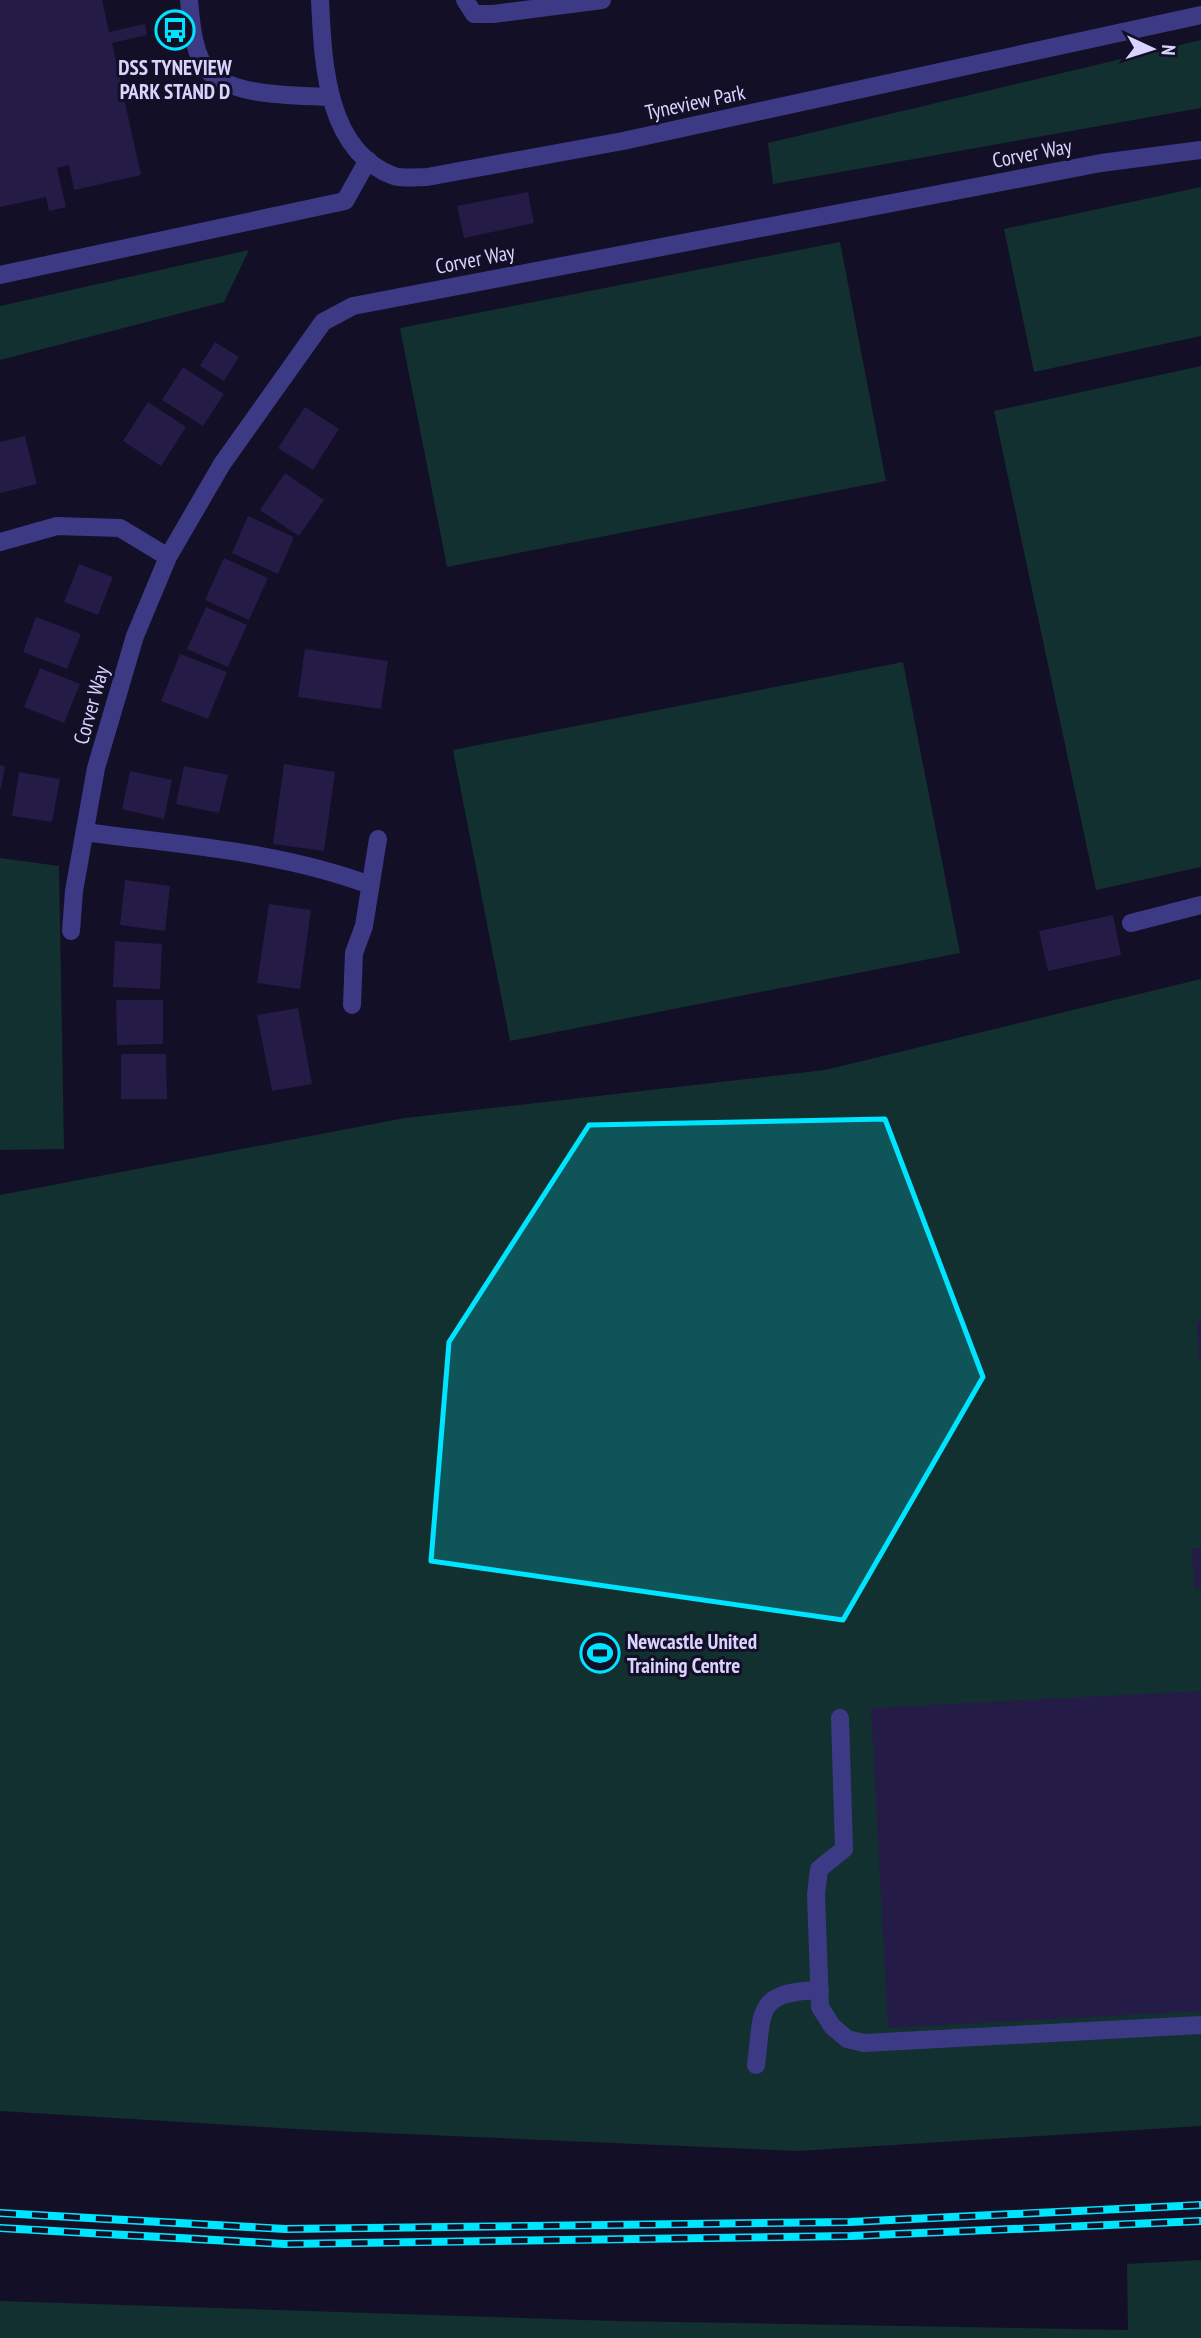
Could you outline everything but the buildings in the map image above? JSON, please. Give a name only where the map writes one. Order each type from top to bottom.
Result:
[{"type":"street","points":[[189,0],[192,36],[209,72],[250,92],[329,97]]},
{"type":"street","name":"Tyneview Park","points":[[320,0],[329,97],[349,139],[368,160],[396,177],[427,177],[623,141],[1201,15]]},
{"type":"street","points":[[465,0],[474,14],[493,14],[602,0]]},
{"type":"street","name":"Corver Way","points":[[71,931],[96,768],[131,650],[168,556],[222,464],[323,322],[353,306],[1087,166],[1201,150]]},
{"type":"street","points":[[0,275],[345,201],[368,160]]},
{"type":"street","points":[[0,541],[57,526],[120,528],[168,556]]},
{"type":"street","points":[[85,832],[260,855],[331,870],[370,885]]},
{"type":"street","points":[[352,1005],[354,954],[363,926],[377,839]]},
{"type":"street","points":[[1131,923],[1201,905]]},
{"type":"street","points":[[840,1718],[844,1849],[819,1870],[816,1895],[820,2007],[832,2026],[848,2039],[864,2043],[1201,2025]]},
{"type":"street","points":[[756,2066],[761,2020],[766,2005],[783,1993],[820,1990]]},
{"type":"highlighted area","points":[[885,1119],[983,1377],[843,1620],[431,1561],[449,1342],[589,1125]]},
{"type":"green space","points":[[1201,40],[1201,108],[773,184],[768,143]]},
{"type":"green space","points":[[1201,187],[1201,336],[1034,372],[1004,229]]},
{"type":"green space","points":[[840,242],[886,481],[447,567],[400,328]]},
{"type":"green space","points":[[249,250],[224,302],[0,360],[0,306]]},
{"type":"green space","points":[[1201,366],[1201,867],[1096,890],[994,411]]},
{"type":"green space","points":[[903,662],[960,953],[510,1041],[453,750]]},
{"type":"green space","points":[[0,858],[59,866],[64,1149],[0,1150]]},
{"type":"green space","name":"Newcastle United Training Centre","points":[[1201,979],[1201,2126],[797,2151],[313,2130],[0,2111],[0,1195],[405,1118],[825,1070]]},
{"type":"green space","points":[[1201,2260],[1201,2338],[0,2338],[0,2301],[615,2321],[1128,2330],[1127,2264]]},
{"type":"railway","points":[[0,2213],[285,2229],[850,2222],[1201,2205]]},
{"type":"railway","points":[[0,2228],[285,2244],[851,2236],[1201,2221]]},
{"type":"place","name":"DSS TYNEVIEW PARK STAND D","points":[[175,30]]},
{"type":"place","name":"Newcastle United Training Centre","points":[[600,1653]]}]
